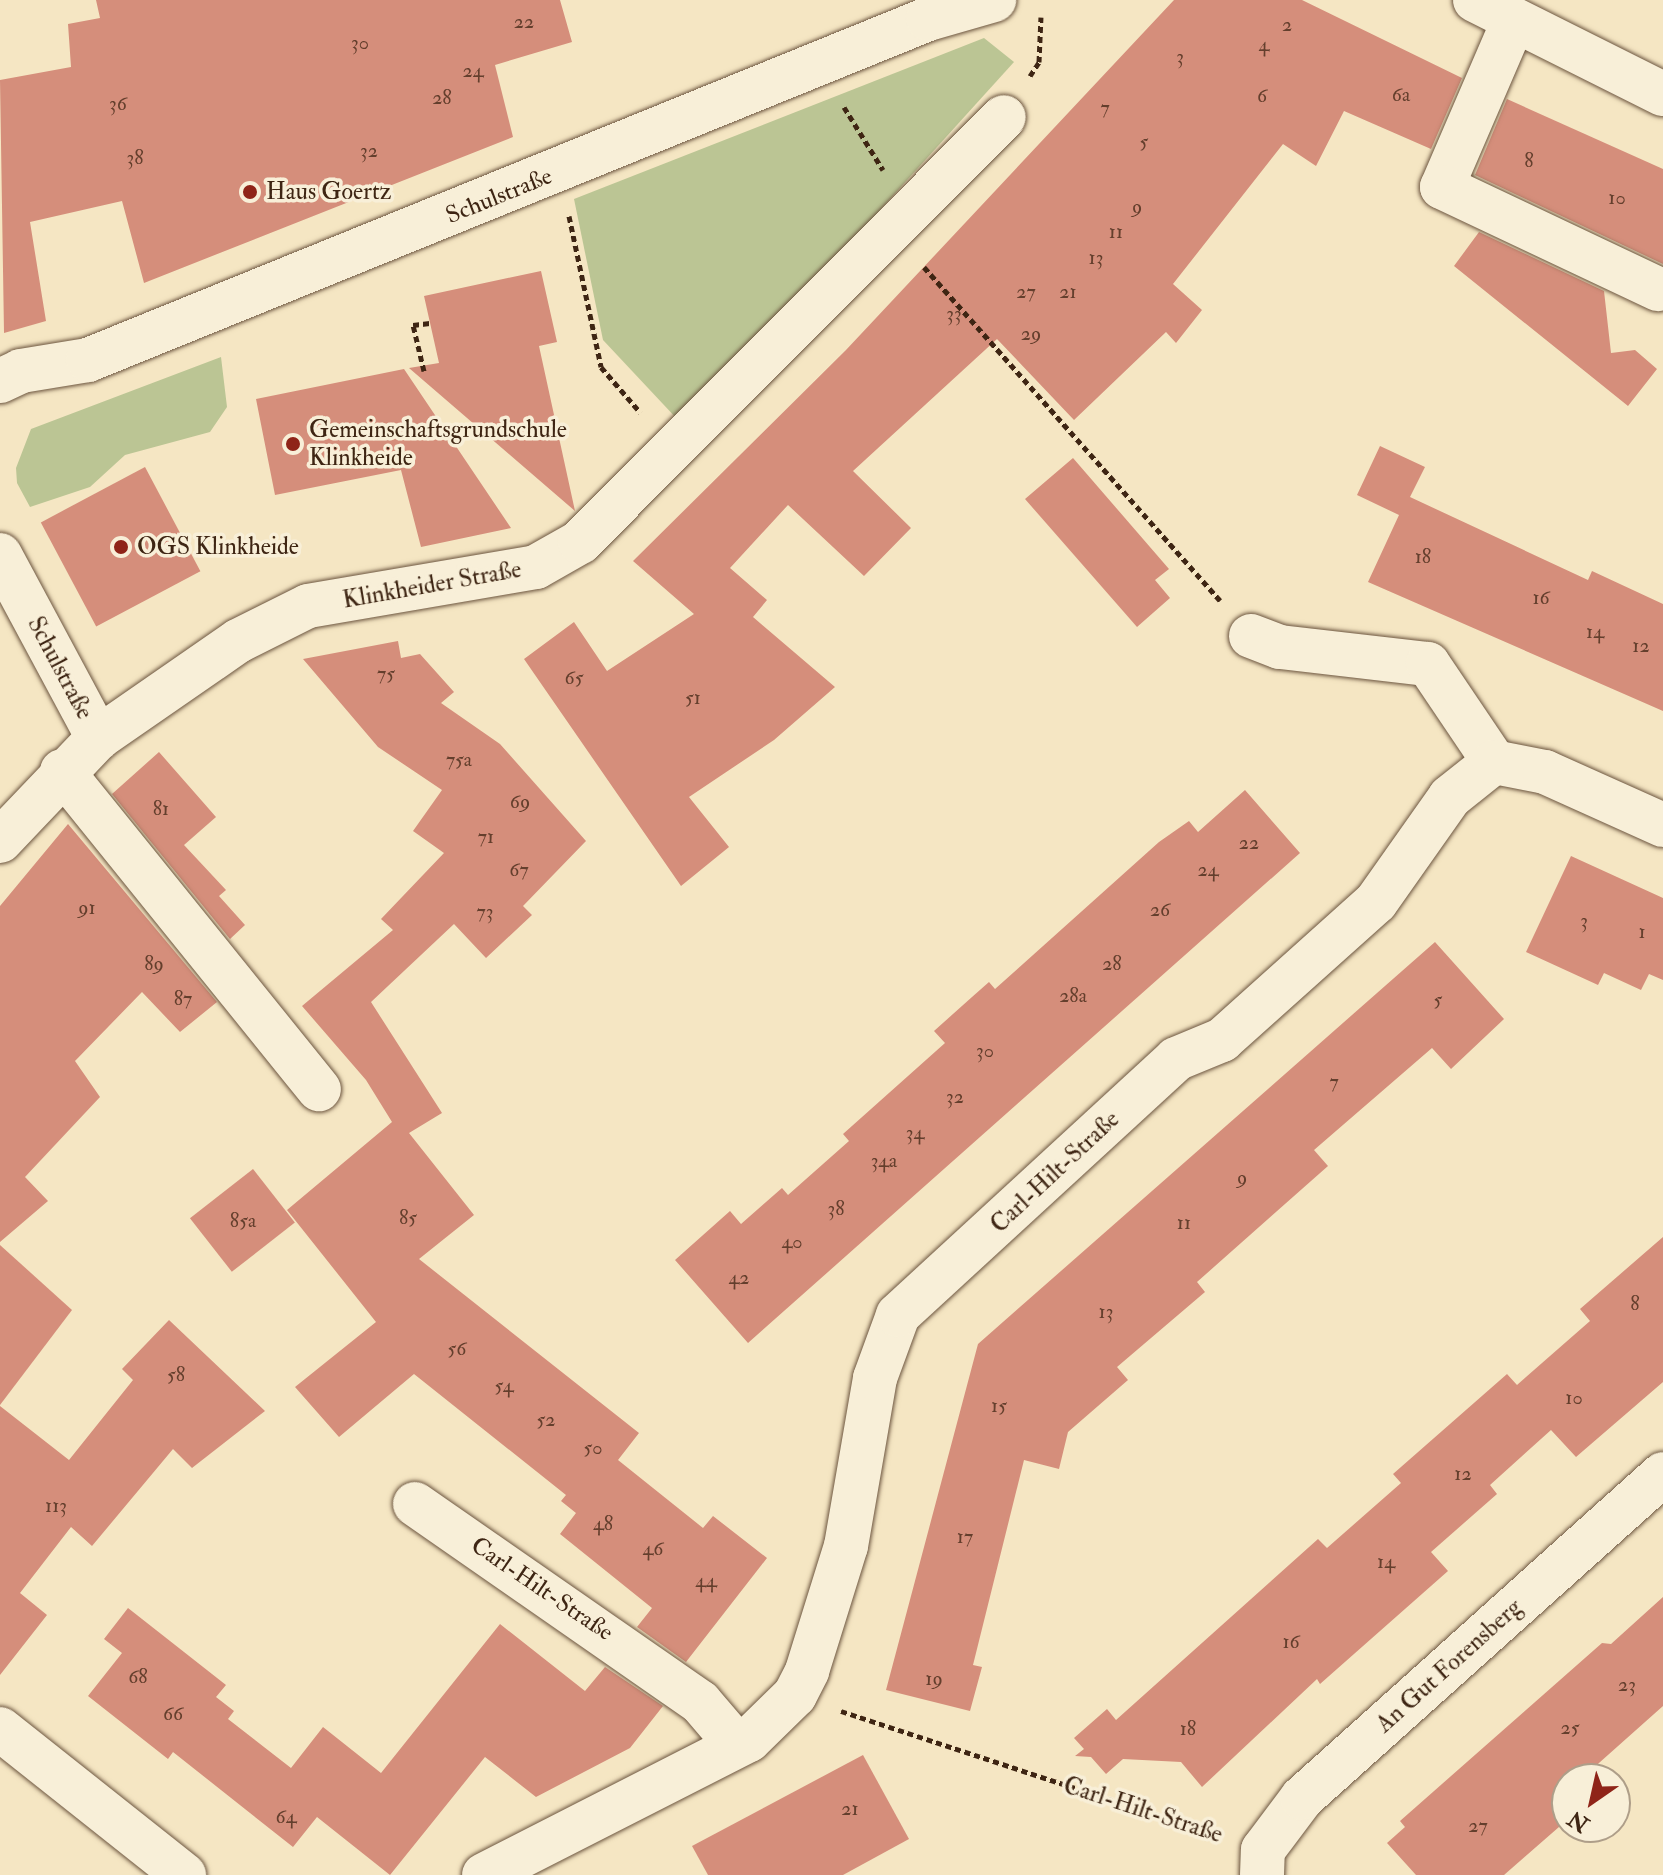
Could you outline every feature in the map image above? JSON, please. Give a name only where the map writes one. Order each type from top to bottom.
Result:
[{"type":"street","name":"Schulstraße","points":[[0,381],[21,371],[88,360],[560,172],[928,19],[994,0]]},
{"type":"street","points":[[1475,0],[1663,94]]},
{"type":"street","points":[[1514,20],[1442,187],[1658,289]]},
{"type":"street","name":"Klinkheider Straße","points":[[0,841],[62,771],[98,738],[238,641],[308,606],[536,567],[580,542],[1004,117]]},
{"type":"street","name":"Schulstraße","points":[[0,555],[98,738]]},
{"type":"street","points":[[1251,636],[1280,647],[1428,664],[1494,762],[1545,772],[1663,825]]},
{"type":"street","name":"Carl-Hilt-Straße","points":[[484,1875],[735,1743],[749,1740],[795,1695],[807,1671],[846,1546],[875,1378],[898,1315],[1176,1059],[1222,1040],[1376,902],[1450,797],[1494,762]]},
{"type":"street","points":[[62,771],[319,1089]]},
{"type":"street","name":"An Gut Forensberg","points":[[1262,1862],[1302,1798],[1663,1474]]},
{"type":"street","name":"Carl-Hilt-Straße","points":[[415,1504],[688,1693],[735,1743]]},
{"type":"street","points":[[0,1729],[184,1875]]},
{"type":"path","points":[[1004,117],[1039,62],[1042,12]]},
{"type":"path","points":[[818,66],[900,221],[1251,636]]},
{"type":"path","points":[[560,172],[601,367],[674,449]]},
{"type":"path","points":[[424,371],[413,325],[430,323]]},
{"type":"path","name":"Carl-Hilt-Straße","points":[[795,1695],[1262,1862]]},
{"type":"green space","points":[[984,38],[1014,62],[765,337],[678,420],[603,340],[574,199]]},
{"type":"green space","points":[[221,357],[227,407],[210,432],[125,455],[90,487],[30,507],[17,483],[16,468],[31,429]]},
{"type":"building","points":[[96,0],[560,0],[572,42],[495,65],[513,137],[144,283],[122,201],[30,222],[46,321],[4,333],[0,80],[71,67],[68,24],[100,18]]},
{"type":"building","points":[[1174,0],[1302,0],[1462,78],[1431,149],[1344,111],[1316,166],[1283,144],[1173,284],[1202,310],[1176,343],[1166,332],[1074,420],[997,339],[853,471],[911,528],[864,576],[788,505],[730,568],[767,600],[753,617],[835,687],[774,740],[689,797],[729,847],[681,886],[524,659],[574,622],[607,671],[694,614],[633,561],[846,350]]},
{"type":"building","points":[[1507,99],[1663,169],[1663,264],[1475,175]]},
{"type":"building","points":[[1479,232],[1604,291],[1611,353],[1635,350],[1657,369],[1628,406],[1454,266]]},
{"type":"building","points":[[541,271],[557,342],[539,346],[575,511],[409,368],[439,363],[424,296]]},
{"type":"building","points":[[404,369],[511,528],[421,547],[401,470],[275,495],[256,399]]},
{"type":"building","points":[[1380,446],[1425,467],[1410,497],[1588,580],[1592,571],[1663,604],[1663,711],[1368,582],[1399,515],[1357,495]]},
{"type":"building","points":[[1073,458],[1169,569],[1155,580],[1170,598],[1137,627],[1025,499]]},
{"type":"building","name":"OGS Klinkheide","points":[[145,467],[200,571],[96,627],[41,522]]},
{"type":"building","points":[[398,641],[401,658],[420,654],[454,692],[441,703],[500,744],[586,841],[523,906],[532,915],[486,958],[454,924],[371,1002],[442,1113],[409,1133],[474,1215],[419,1259],[639,1433],[618,1460],[703,1528],[713,1516],[767,1558],[686,1662],[637,1627],[652,1608],[560,1534],[576,1513],[561,1501],[566,1495],[414,1374],[339,1437],[295,1387],[376,1322],[287,1210],[392,1122],[366,1080],[302,1006],[393,930],[381,919],[444,853],[413,831],[442,790],[378,747],[303,659]]},
{"type":"building","points":[[159,752],[216,817],[184,845],[226,890],[219,896],[245,925],[230,939],[112,794]]},
{"type":"building","points":[[1245,790],[1300,853],[748,1343],[675,1260],[730,1211],[741,1224],[782,1188],[788,1195],[849,1141],[843,1134],[945,1043],[934,1031],[972,997],[989,982],[995,989],[1159,842],[1189,821],[1198,832]]},
{"type":"building","points":[[68,824],[217,1002],[180,1032],[142,992],[75,1061],[100,1097],[25,1177],[48,1201],[0,1242],[0,906]]},
{"type":"building","points":[[1571,856],[1663,898],[1663,980],[1649,974],[1641,990],[1604,973],[1598,985],[1526,952]]},
{"type":"building","points":[[1435,942],[1504,1019],[1451,1069],[1432,1048],[1314,1150],[1328,1166],[1197,1282],[1205,1292],[1117,1367],[1128,1380],[1068,1432],[1059,1469],[1024,1460],[973,1665],[982,1667],[970,1711],[886,1690],[978,1344]]},
{"type":"building","points":[[253,1169],[295,1223],[232,1272],[190,1218]]},
{"type":"building","points":[[1663,1237],[1663,1382],[1576,1457],[1551,1430],[1490,1485],[1497,1494],[1431,1552],[1448,1571],[1320,1684],[1317,1679],[1202,1787],[1181,1762],[1123,1759],[1106,1774],[1091,1757],[1075,1756],[1084,1749],[1074,1738],[1107,1709],[1116,1720],[1318,1539],[1327,1548],[1401,1483],[1393,1474],[1507,1374],[1517,1385],[1590,1321],[1580,1309]]},
{"type":"building","points":[[0,1245],[72,1310],[0,1405]]},
{"type":"building","points":[[169,1320],[265,1411],[192,1468],[173,1449],[92,1546],[71,1527],[20,1593],[47,1615],[0,1675],[0,1406],[69,1460],[133,1380],[122,1369]]},
{"type":"building","points":[[1663,1597],[1663,1706],[1599,1763],[1551,1763],[1551,1834],[1504,1875],[1416,1875],[1387,1843],[1405,1827],[1400,1821],[1602,1643],[1611,1644]]},
{"type":"building","points":[[128,1608],[226,1685],[216,1697],[234,1711],[228,1719],[291,1768],[323,1727],[381,1773],[500,1624],[585,1691],[605,1667],[663,1706],[630,1748],[536,1797],[485,1757],[390,1875],[317,1817],[293,1847],[173,1752],[168,1759],[88,1696],[122,1653],[104,1639]]},
{"type":"building","points":[[863,1755],[909,1839],[843,1875],[708,1875],[692,1846]]},
{"type":"place","name":"Haus Goertz","points":[[250,192]]},
{"type":"place","name":"Gemeinschaftsgrundschule Klinkheide","points":[[293,444]]},
{"type":"place","name":"OGS Klinkheide","points":[[121,547]]}]
